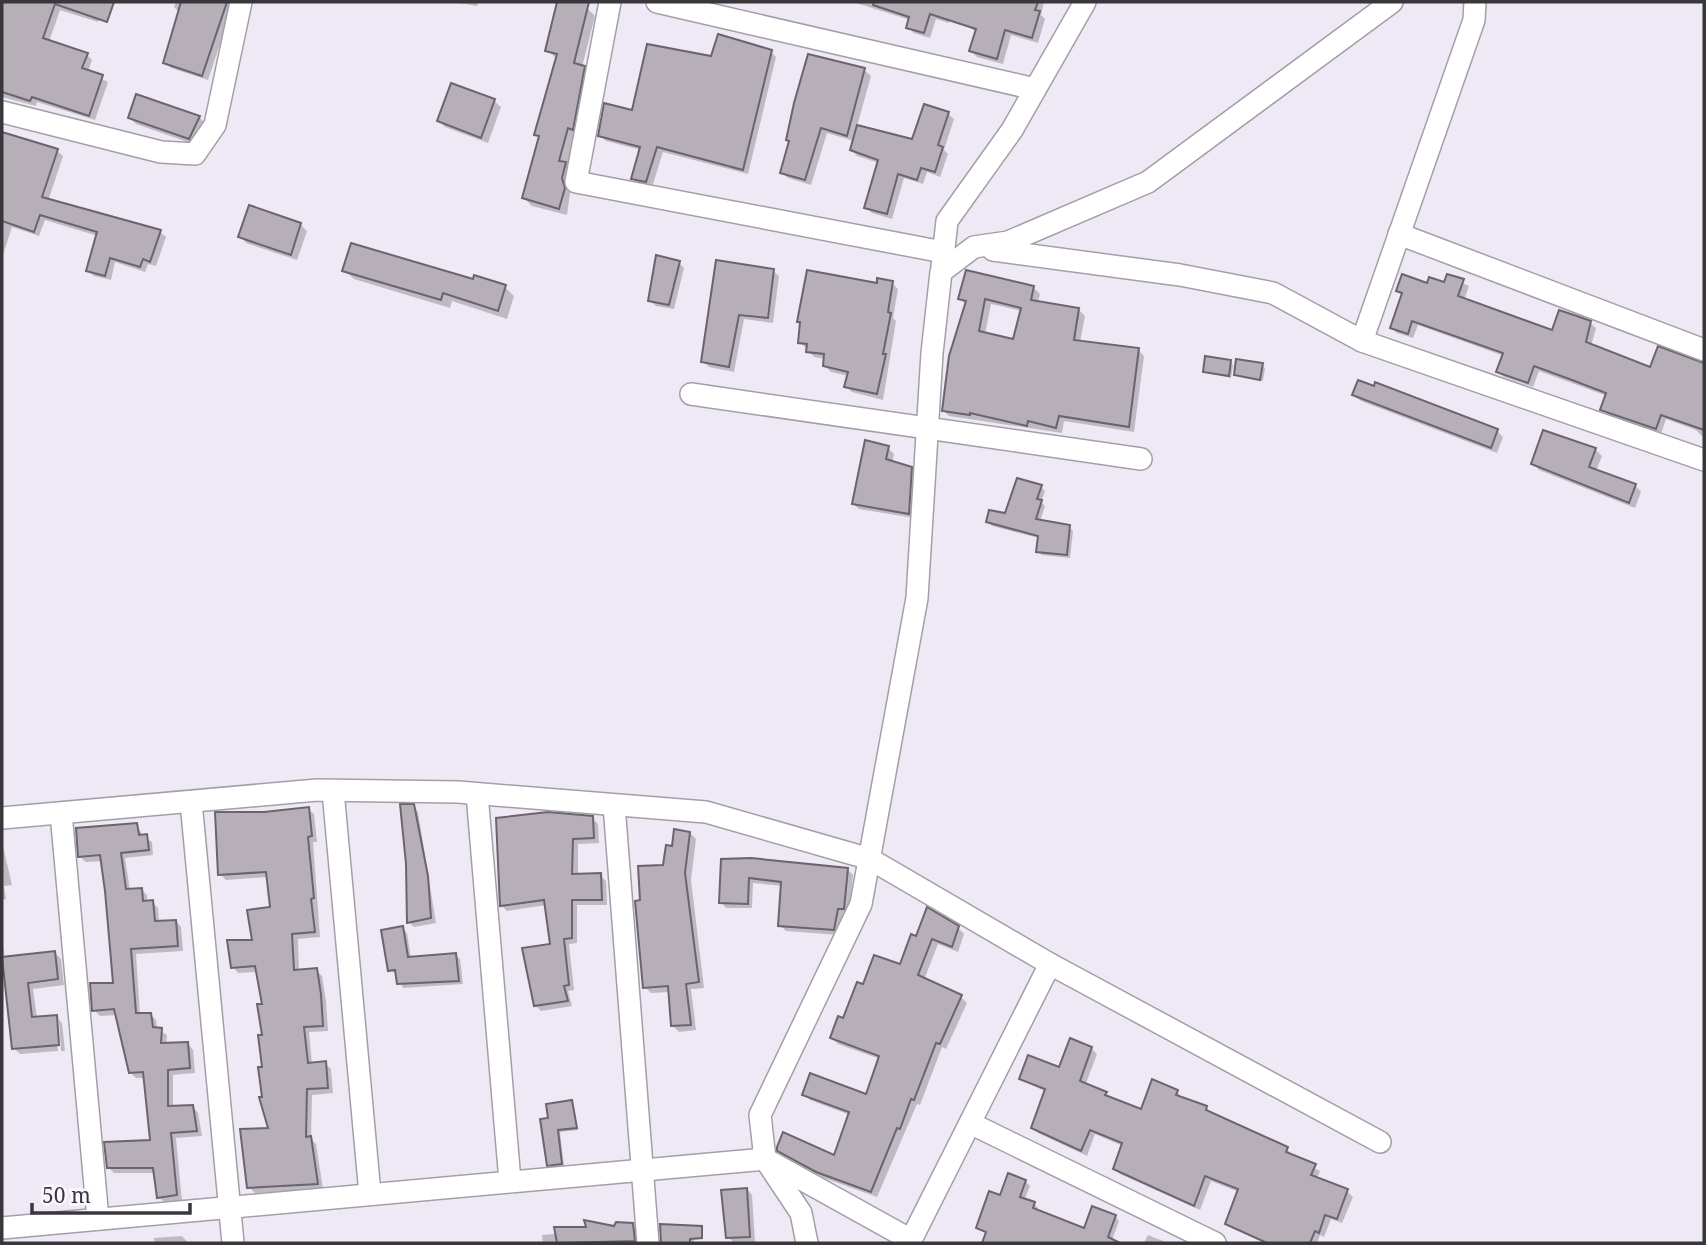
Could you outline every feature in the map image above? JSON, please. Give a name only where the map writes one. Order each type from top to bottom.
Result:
[{"type":"street","points":[[2,112],[161,152],[195,154],[215,125],[241,2]]},
{"type":"street","points":[[610,2],[576,182],[942,262],[974,247],[1008,242],[1148,182],[1392,2]]},
{"type":"street","points":[[657,2],[1035,89]]},
{"type":"street","points":[[807,1243],[801,1213],[765,1159],[760,1115],[861,904],[917,598],[927,428],[947,220],[1012,130],[1085,2]]},
{"type":"street","points":[[1362,341],[1474,20],[1475,2]]},
{"type":"street","points":[[1399,234],[1704,351]]},
{"type":"street","points":[[974,247],[1180,275],[1273,293],[1362,341],[1704,460]]},
{"type":"street","points":[[691,394],[1141,459]]},
{"type":"street","points":[[333,791],[370,1194]]},
{"type":"street","points":[[2,818],[333,791],[477,794],[706,812],[870,859],[1050,964],[1380,1142]]},
{"type":"street","points":[[477,794],[510,1181]]},
{"type":"street","points":[[191,802],[233,1243]]},
{"type":"street","points":[[614,805],[648,1243]]},
{"type":"street","points":[[61,813],[99,1219]]},
{"type":"street","points":[[2,1228],[642,1168],[765,1159],[911,1241],[1050,964]]},
{"type":"street","points":[[970,1123],[1215,1243]]},
{"type":"building","points":[[2,2],[114,2],[107,22],[55,4],[43,38],[88,53],[82,68],[103,75],[89,116],[32,97],[30,101],[2,92]]},
{"type":"building","points":[[181,2],[227,2],[202,76],[163,63]]},
{"type":"building","points":[[557,2],[589,2],[574,63],[585,66],[573,130],[568,128],[559,161],[566,162],[562,178],[565,188],[559,209],[522,198],[539,136],[534,135],[557,54],[545,51]]},
{"type":"building","points":[[874,2],[1038,2],[1035,10],[1040,11],[1032,38],[1005,30],[997,59],[969,51],[976,29],[930,14],[924,33],[906,28],[909,17],[873,5]]},
{"type":"building","points":[[718,34],[772,50],[743,170],[657,147],[646,182],[631,179],[640,147],[598,136],[604,103],[632,110],[647,44],[711,56]]},
{"type":"building","points":[[808,54],[865,68],[847,136],[821,128],[805,180],[780,173],[789,141],[786,140],[794,103]]},
{"type":"building","points":[[451,83],[495,99],[481,138],[437,121]]},
{"type":"building","points":[[136,94],[200,116],[189,139],[128,118]]},
{"type":"building","points":[[924,104],[949,112],[938,145],[943,147],[935,172],[921,168],[917,180],[898,174],[887,214],[864,208],[878,160],[850,150],[857,125],[912,139]]},
{"type":"building","points":[[2,132],[58,149],[42,197],[161,230],[150,262],[143,259],[140,267],[110,258],[105,276],[86,271],[97,232],[40,215],[34,232],[2,221]]},
{"type":"building","points":[[249,205],[301,223],[291,255],[238,237]]},
{"type":"building","points":[[351,243],[473,279],[474,275],[506,285],[498,311],[443,293],[441,300],[342,271]]},
{"type":"building","points":[[656,255],[680,261],[669,305],[648,301]]},
{"type":"building","points":[[716,260],[774,269],[768,318],[739,315],[729,367],[701,362]]},
{"type":"building","points":[[807,270],[877,283],[877,278],[893,281],[888,312],[891,313],[883,354],[886,354],[877,394],[844,387],[848,372],[823,366],[824,354],[806,352],[807,344],[798,343],[800,322],[797,322]]},
{"type":"building","points":[[966,270],[1034,286],[1031,300],[1079,308],[1074,340],[1139,348],[1129,427],[1059,416],[1056,428],[1028,421],[1027,426],[970,413],[942,411],[949,356],[966,301],[958,299]],"holes":[[[985,299],[1021,308],[1013,339],[979,331]]]},
{"type":"building","points":[[1402,274],[1427,283],[1429,277],[1444,282],[1447,274],[1464,279],[1458,296],[1552,330],[1559,310],[1591,321],[1586,342],[1650,367],[1658,346],[1704,363],[1704,430],[1661,415],[1656,429],[1600,410],[1606,393],[1534,366],[1528,383],[1496,372],[1503,353],[1412,321],[1408,334],[1390,328],[1402,293],[1396,291]]},
{"type":"building","points":[[1205,356],[1231,360],[1229,376],[1203,372]]},
{"type":"building","points":[[1236,359],[1263,363],[1260,380],[1234,375]]},
{"type":"building","points":[[1358,380],[1374,386],[1375,382],[1498,429],[1491,448],[1352,395]]},
{"type":"building","points":[[1543,430],[1596,448],[1589,467],[1636,484],[1629,503],[1531,464]]},
{"type":"building","points":[[865,440],[889,446],[886,459],[912,467],[909,514],[852,504]]},
{"type":"building","points":[[1017,478],[1042,485],[1037,499],[1042,500],[1036,519],[1070,525],[1067,555],[1036,552],[1038,536],[986,522],[989,510],[1005,513]]},
{"type":"building","points":[[400,804],[414,804],[428,876],[431,918],[407,923],[406,864]]},
{"type":"building","points":[[309,807],[312,836],[308,837],[315,932],[292,934],[294,970],[317,968],[321,994],[323,1026],[304,1027],[308,1063],[326,1061],[328,1088],[307,1089],[306,1137],[311,1136],[318,1184],[247,1188],[240,1129],[268,1128],[259,1097],[262,1097],[258,1067],[262,1067],[258,1035],[262,1035],[257,1004],[262,1004],[255,966],[231,968],[227,940],[252,940],[247,910],[270,907],[266,872],[218,875],[215,812],[264,812]]},
{"type":"building","points":[[548,812],[593,816],[594,838],[573,839],[572,874],[601,873],[602,900],[572,900],[572,938],[564,939],[569,985],[564,986],[568,1001],[534,1006],[522,948],[550,944],[544,900],[500,906],[496,818]]},
{"type":"building","points":[[137,823],[139,835],[147,834],[149,850],[121,853],[126,889],[142,888],[143,901],[153,900],[155,921],[176,920],[178,946],[131,949],[136,1013],[151,1013],[153,1027],[162,1028],[161,1043],[188,1042],[190,1068],[168,1070],[168,1106],[193,1105],[197,1131],[171,1133],[177,1195],[157,1198],[153,1168],[107,1168],[104,1142],[150,1140],[143,1072],[129,1073],[114,1009],[92,1011],[90,983],[113,983],[105,891],[100,855],[78,857],[76,828]]},
{"type":"building","points":[[674,829],[690,832],[685,873],[699,982],[686,984],[691,1025],[671,1026],[668,986],[643,988],[635,901],[640,900],[638,866],[663,865],[666,845],[672,846]]},
{"type":"building","points":[[751,858],[848,868],[844,909],[838,909],[834,930],[778,926],[781,882],[749,878],[748,904],[719,903],[721,859]]},
{"type":"building","points":[[927,907],[959,926],[952,947],[932,939],[918,975],[962,995],[940,1044],[936,1043],[914,1100],[911,1099],[900,1129],[897,1128],[871,1192],[816,1172],[777,1151],[777,1147],[783,1132],[834,1155],[849,1112],[802,1095],[810,1073],[866,1094],[879,1056],[830,1038],[838,1016],[843,1018],[857,982],[863,984],[874,955],[900,964],[911,934],[916,936]]},
{"type":"building","points":[[403,926],[408,957],[456,953],[459,981],[397,984],[395,970],[388,971],[381,930]]},
{"type":"building","points":[[55,951],[58,979],[28,983],[32,1017],[57,1015],[59,1045],[12,1049],[2,957]]},
{"type":"building","points":[[1070,1038],[1092,1047],[1080,1081],[1107,1092],[1105,1095],[1141,1109],[1152,1079],[1178,1090],[1176,1095],[1207,1106],[1206,1110],[1288,1147],[1286,1152],[1316,1164],[1311,1175],[1348,1189],[1337,1219],[1325,1215],[1319,1233],[1315,1231],[1310,1243],[1267,1243],[1225,1224],[1238,1189],[1205,1176],[1194,1206],[1113,1169],[1122,1143],[1090,1130],[1081,1151],[1031,1128],[1045,1089],[1019,1079],[1028,1055],[1059,1067]]},
{"type":"building","points":[[572,1100],[577,1128],[558,1130],[562,1164],[547,1166],[540,1119],[548,1118],[546,1104]]},
{"type":"building","points":[[1008,1173],[1026,1180],[1020,1197],[1035,1202],[1033,1208],[1084,1228],[1092,1206],[1116,1215],[1108,1237],[1120,1243],[982,1243],[986,1232],[976,1228],[989,1191],[1000,1195]]},
{"type":"building","points":[[747,1188],[750,1237],[726,1238],[721,1190]]},
{"type":"building","points":[[584,1220],[614,1226],[616,1222],[633,1223],[635,1241],[557,1243],[554,1227],[586,1227]]},
{"type":"building","points":[[660,1224],[702,1226],[702,1238],[690,1239],[690,1243],[661,1243]]}]
